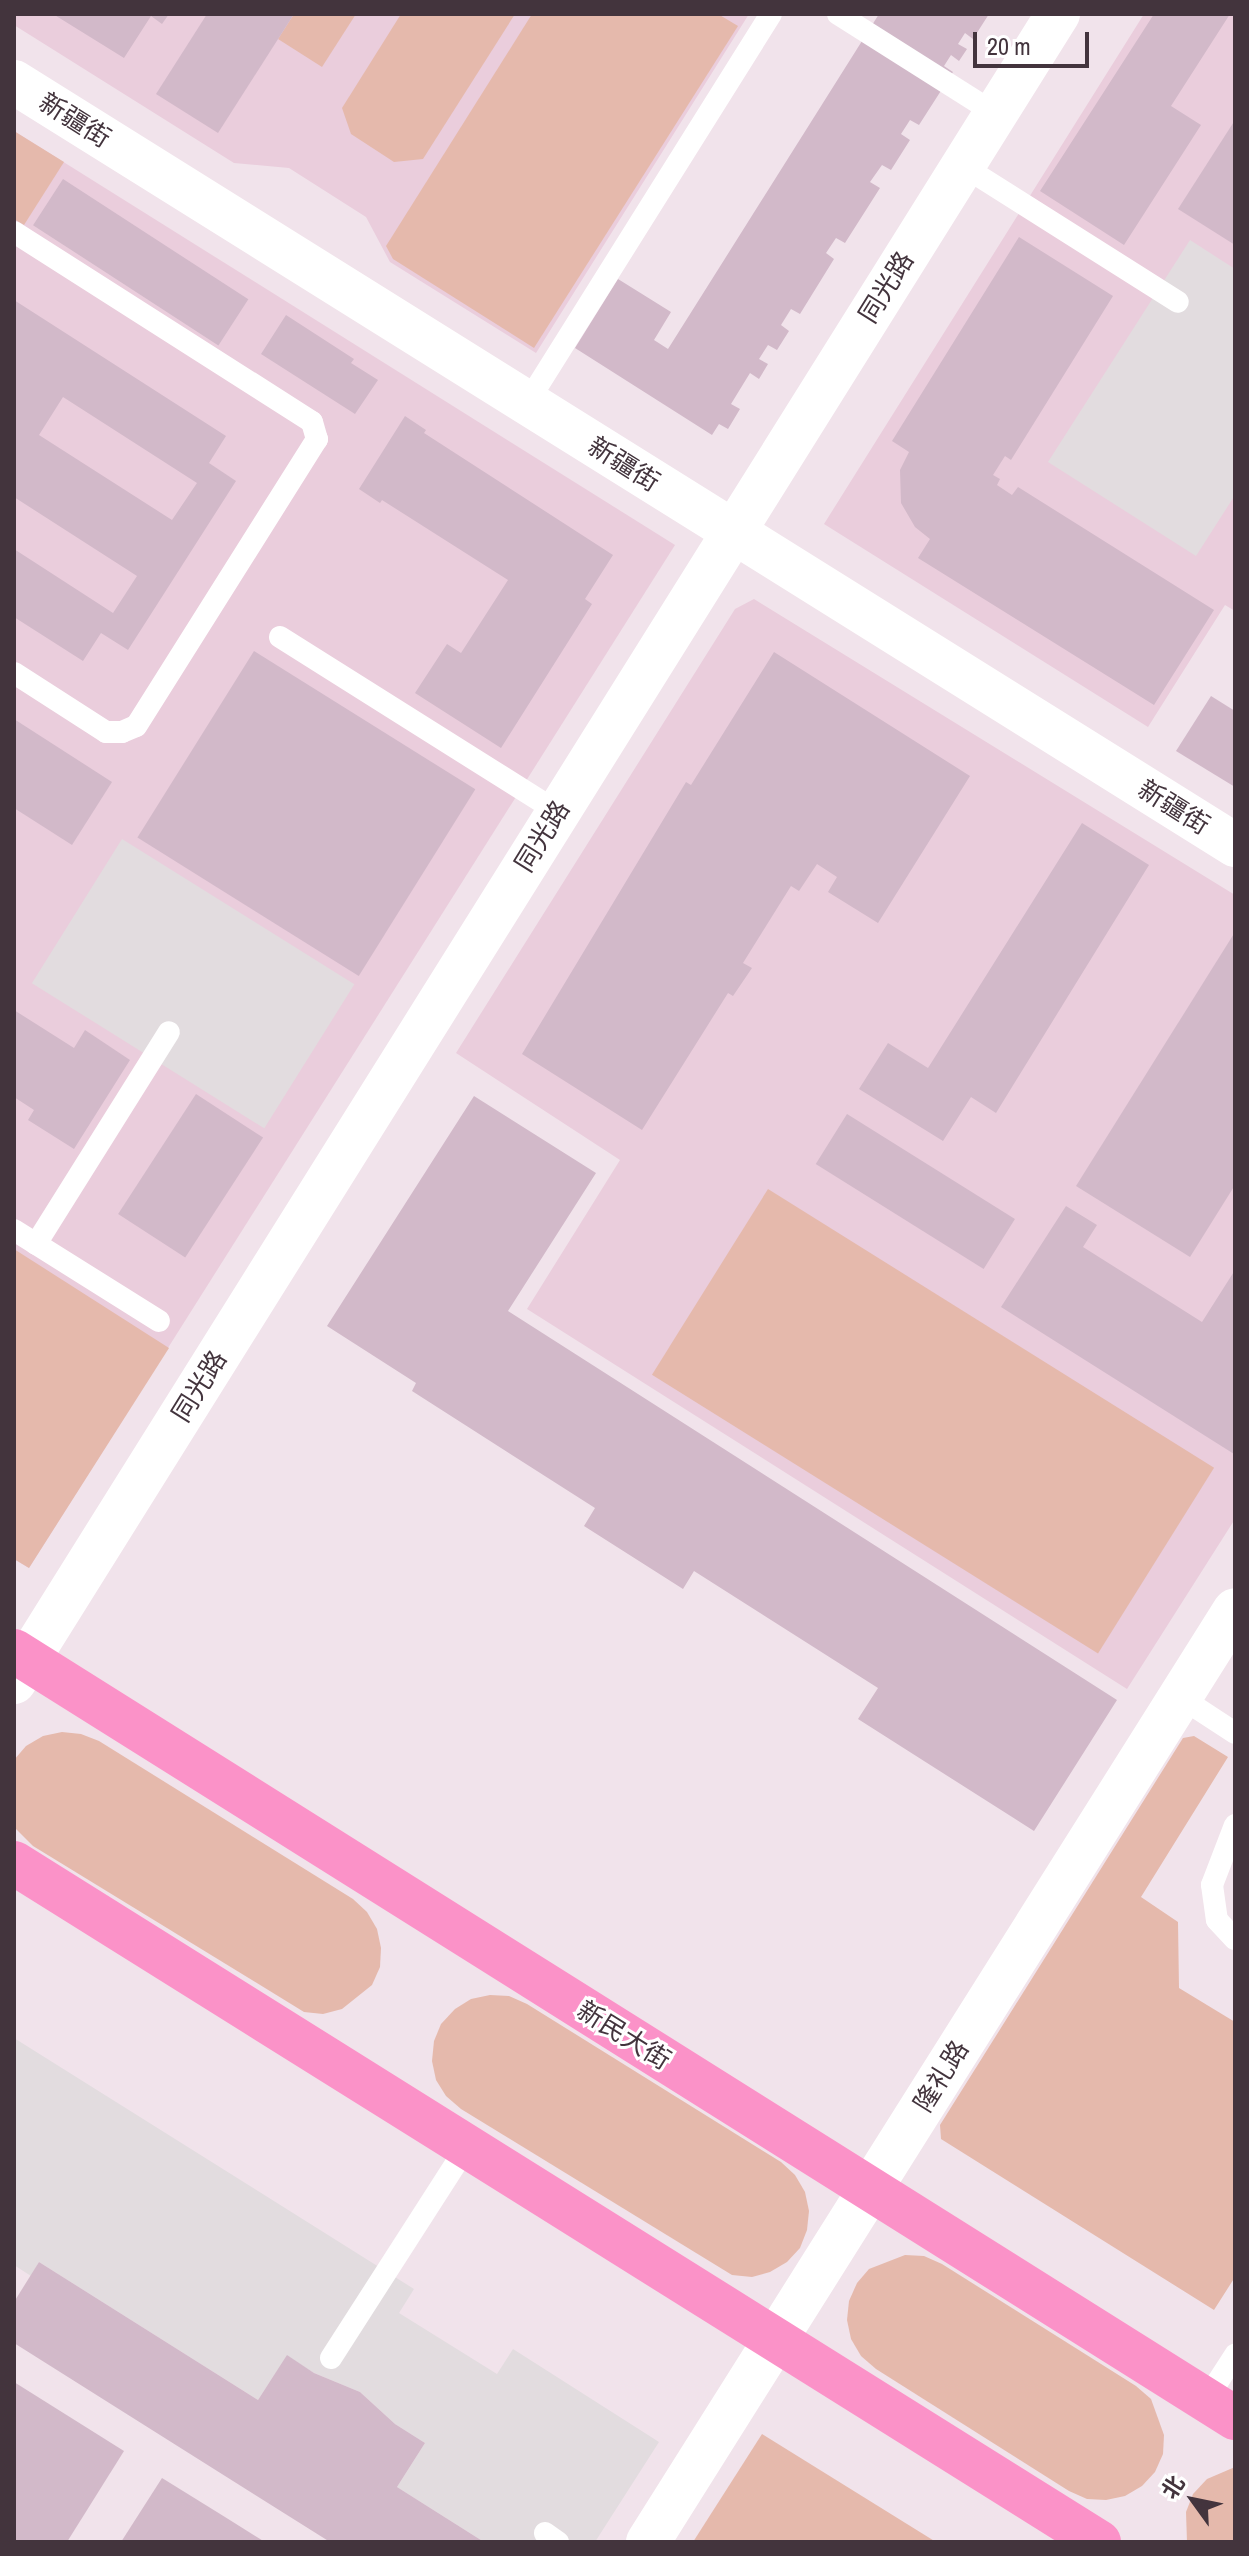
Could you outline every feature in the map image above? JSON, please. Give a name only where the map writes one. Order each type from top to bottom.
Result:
[{"type":"main road","name":"新民大街","points":[[19,1664],[1221,2409]]},
{"type":"main road","points":[[14,1863],[1099,2542]]},
{"type":"street","name":"同光路","points":[[19,1664],[1058,14]]},
{"type":"street","name":"新疆街","points":[[14,82],[1235,845]]},
{"type":"street","name":"隆礼路","points":[[648,2542],[1235,1610]]},
{"type":"lane","points":[[527,403],[771,14]]},
{"type":"lane","points":[[838,14],[996,114]]},
{"type":"lane","points":[[963,166],[1178,302]]},
{"type":"lane","points":[[14,232],[312,422],[317,439],[136,726],[122,732],[106,732],[14,673]]},
{"type":"lane","points":[[280,637],[558,812]]},
{"type":"lane","points":[[36,1244],[169,1032]]},
{"type":"lane","points":[[14,1230],[159,1321]]},
{"type":"lane","points":[[1180,1697],[1235,1733]]},
{"type":"lane","points":[[1235,1825],[1212,1885],[1217,1920],[1235,1939]]},
{"type":"lane","points":[[331,2358],[467,2146]]},
{"type":"lane","points":[[1221,2409],[1235,2355]]},
{"type":"shaded area","points":[[14,14],[749,14],[536,353],[390,262],[366,217],[289,168],[234,163],[14,25]]},
{"type":"shaded area","points":[[294,14],[356,14],[322,67],[278,39]]},
{"type":"shaded area","points":[[401,14],[515,14],[423,159],[394,162],[351,134],[342,108]]},
{"type":"shaded area","points":[[532,14],[718,14],[738,26],[534,348],[393,259],[386,246]]},
{"type":"shaded area","points":[[1144,14],[1235,14],[1235,611],[1225,605],[1148,727],[824,524]]},
{"type":"shaded area","points":[[14,131],[675,545],[29,1568],[14,1559]]},
{"type":"shaded area","points":[[14,131],[64,162],[24,225],[14,219]]},
{"type":"shaded area","points":[[1190,240],[1235,269],[1235,495],[1196,556],[1048,462]]},
{"type":"shaded area","points":[[754,599],[1235,895],[1235,1519],[1127,1689],[527,1309],[620,1160],[456,1053],[735,609]]},
{"type":"shaded area","points":[[122,839],[354,984],[264,1128],[32,983]]},
{"type":"shaded area","points":[[768,1189],[1214,1468],[1098,1653],[652,1375]]},
{"type":"shaded area","points":[[14,1249],[169,1348],[29,1568],[14,1559]]},
{"type":"shaded area","points":[[62,1732],[81,1734],[99,1741],[353,1899],[367,1912],[377,1929],[381,1948],[380,1967],[372,1985],[342,2009],[323,2014],[304,2012],[33,1846],[14,1827],[14,1760],[26,1746],[43,1736]]},
{"type":"shaded area","points":[[1194,1736],[1228,1757],[1141,1897],[1178,1922],[1179,1988],[1235,2022],[1235,2277],[1214,2310],[941,2139],[940,2125],[1183,1738]]},
{"type":"shaded area","points":[[490,1995],[509,1996],[527,2004],[781,2162],[795,2175],[805,2192],[809,2211],[807,2230],[800,2248],[787,2262],[770,2272],[752,2277],[732,2275],[461,2109],[446,2096],[436,2080],[432,2061],[434,2041],[441,2024],[455,2009],[471,1999]]},
{"type":"shaded area","points":[[14,2038],[414,2289],[399,2313],[497,2374],[513,2349],[659,2442],[595,2542],[484,2542],[397,2487],[425,2443],[395,2424],[360,2392],[314,2373],[287,2356],[258,2400],[39,2262],[31,2276],[14,2265]]},
{"type":"shaded area","points":[[905,2255],[924,2256],[942,2264],[1136,2386],[1151,2399],[1164,2435],[1163,2454],[1155,2472],[1142,2486],[1125,2496],[1106,2500],[1087,2499],[1069,2491],[876,2369],[861,2356],[851,2339],[847,2320],[849,2301],[857,2283],[869,2269]]},
{"type":"shaded area","points":[[762,2434],[936,2542],[693,2542]]},
{"type":"shaded area","points":[[1235,2467],[1235,2542],[1187,2542],[1186,2512],[1193,2494],[1207,2479]]},
{"type":"building","points":[[53,14],[169,14],[162,24],[151,16],[124,58]]},
{"type":"building","points":[[207,14],[294,14],[218,133],[156,94]]},
{"type":"building","points":[[879,14],[989,14],[973,39],[965,33],[958,44],[967,49],[959,61],[951,55],[944,66],[953,72],[919,125],[910,120],[901,134],[910,140],[891,170],[882,165],[870,182],[880,188],[845,243],[836,238],[826,253],[834,259],[800,314],[791,309],[781,325],[789,331],[777,350],[768,345],[759,359],[768,364],[759,379],[750,373],[731,404],[740,409],[728,429],[719,424],[712,435],[575,348],[618,279],[671,312],[654,340],[668,349]]},
{"type":"building","points":[[1154,14],[1230,14],[1171,106],[1201,125],[1124,245],[1040,191]]},
{"type":"building","points":[[1235,120],[1235,245],[1178,209]]},
{"type":"building","points":[[63,179],[248,299],[218,345],[33,225]]},
{"type":"building","points":[[1019,237],[1113,296],[1011,460],[1005,456],[993,475],[1000,479],[997,485],[1012,495],[1018,487],[1214,610],[1154,705],[918,558],[930,539],[915,527],[901,503],[900,470],[909,452],[892,441]]},
{"type":"building","points":[[14,300],[226,436],[209,463],[236,481],[128,650],[101,633],[83,661],[14,617],[14,549],[113,613],[137,576],[14,497]],"holes":[[[63,397],[197,483],[172,520],[39,435]]]},
{"type":"building","points":[[286,315],[354,359],[351,363],[378,380],[355,414],[261,354]]},
{"type":"building","points":[[405,416],[426,430],[424,433],[613,555],[585,599],[592,604],[501,748],[415,693],[447,644],[461,653],[508,580],[382,500],[380,503],[359,489]]},
{"type":"building","points":[[254,651],[475,789],[359,976],[137,838]]},
{"type":"building","points":[[774,652],[970,776],[878,923],[828,892],[837,877],[817,864],[799,891],[791,886],[743,963],[752,968],[733,996],[728,993],[642,1130],[522,1054],[686,782],[691,785]]},
{"type":"building","points":[[1211,696],[1235,711],[1235,787],[1176,751]]},
{"type":"building","points":[[14,719],[112,782],[72,845],[14,808]]},
{"type":"building","points":[[1082,823],[1149,865],[996,1113],[971,1097],[943,1141],[859,1089],[888,1043],[928,1068]]},
{"type":"building","points":[[1235,932],[1235,1185],[1190,1257],[1076,1186]]},
{"type":"building","points":[[14,1010],[74,1048],[85,1030],[130,1060],[74,1149],[28,1120],[34,1110],[14,1097]]},
{"type":"building","points":[[196,1094],[263,1138],[185,1258],[118,1214]]},
{"type":"building","points":[[474,1096],[596,1173],[508,1311],[1117,1700],[1034,1831],[858,1719],[878,1688],[694,1571],[683,1589],[584,1526],[595,1508],[412,1391],[416,1383],[327,1326]]},
{"type":"building","points":[[847,1114],[1015,1219],[984,1269],[816,1164]]},
{"type":"building","points":[[1066,1206],[1097,1225],[1083,1247],[1202,1322],[1235,1270],[1234,1454],[1001,1307]]},
{"type":"building","points":[[39,2262],[258,2400],[287,2355],[314,2373],[360,2392],[395,2424],[425,2443],[397,2487],[484,2542],[330,2542],[14,2343],[14,2302]]},
{"type":"building","points":[[14,2382],[124,2451],[67,2542],[14,2542]]},
{"type":"building","points":[[162,2478],[225,2517],[265,2542],[121,2542]]}]
